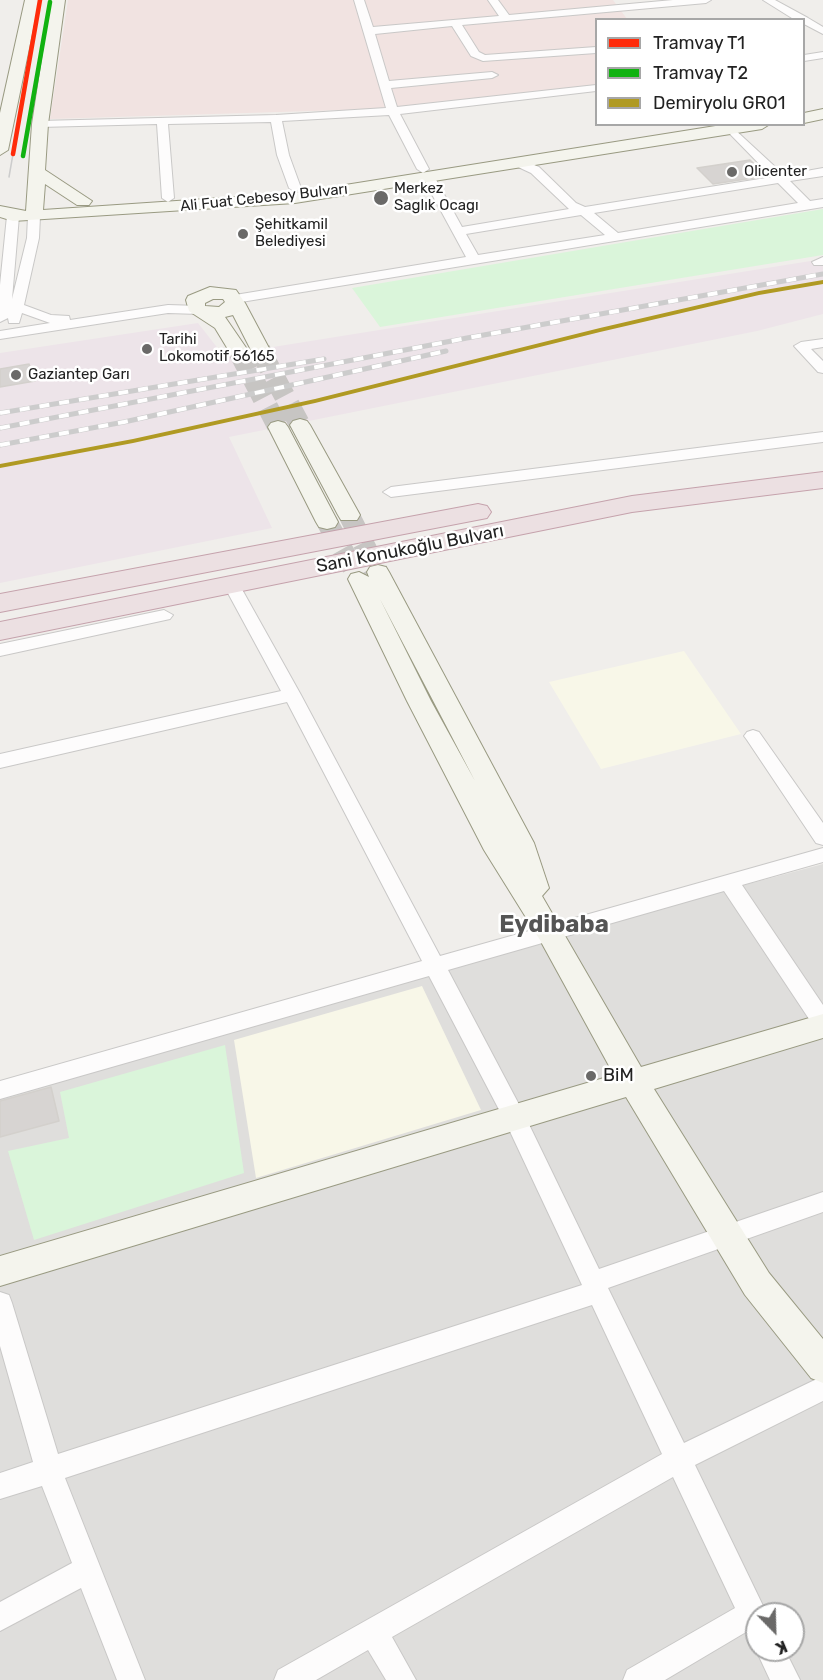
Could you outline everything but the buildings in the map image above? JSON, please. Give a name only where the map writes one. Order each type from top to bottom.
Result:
[{"type":"highway","name":"Sani Konukoğlu Bulvarı","points":[[0,603],[580,492],[823,458]]},
{"type":"highway","name":"Sani Konukoğlu Bulvarı","points":[[0,631],[632,504],[823,480]]},
{"type":"street","points":[[0,150],[32,0]]},
{"type":"street","points":[[0,334],[13,323],[33,238],[40,124],[58,0]]},
{"type":"street","points":[[359,0],[393,111],[474,260]]},
{"type":"street","points":[[493,0],[507,20]]},
{"type":"street","points":[[606,0],[623,18]]},
{"type":"street","points":[[368,31],[706,0]]},
{"type":"street","points":[[768,0],[800,18]]},
{"type":"street","points":[[805,21],[823,31]]},
{"type":"street","points":[[456,24],[475,54],[483,58],[595,50]]},
{"type":"street","points":[[805,58],[823,55]]},
{"type":"street","points":[[483,58],[505,99]]},
{"type":"street","points":[[384,85],[492,75]]},
{"type":"street","points":[[40,124],[162,119],[276,118],[393,111],[595,88]]},
{"type":"street","points":[[805,111],[823,108]]},
{"type":"street","points":[[805,118],[823,114]]},
{"type":"street","points":[[276,118],[283,155],[295,188]]},
{"type":"street","points":[[162,119],[168,198]]},
{"type":"street","points":[[33,238],[89,207],[295,188],[425,173],[699,126]]},
{"type":"street","name":"Ali Fuat Cebesoy Bulvarı","points":[[6,213],[35,209],[295,198],[425,173],[520,163],[750,126]]},
{"type":"street","points":[[732,129],[808,206]]},
{"type":"street","points":[[520,163],[535,170],[572,206],[583,210],[614,236]]},
{"type":"street","points":[[36,171],[89,207]]},
{"type":"street","points":[[458,231],[823,172]]},
{"type":"street","points":[[0,203],[35,209]]},
{"type":"street","points":[[18,307],[49,319],[201,306],[224,312],[234,303],[614,236],[823,203]]},
{"type":"street","points":[[0,318],[4,314],[6,213]]},
{"type":"street","points":[[234,303],[260,350]]},
{"type":"street","points":[[0,334],[159,310],[201,306],[223,325],[239,352]]},
{"type":"street","points":[[823,343],[801,346],[823,369]]},
{"type":"street","points":[[300,425],[349,515]]},
{"type":"street","points":[[278,427],[327,522]]},
{"type":"street","points":[[391,492],[823,437]]},
{"type":"street","points":[[369,575],[419,701],[498,850],[550,932],[634,1083],[757,1284],[823,1366]]},
{"type":"street","points":[[231,584],[292,695],[515,1119],[746,1602]]},
{"type":"street","points":[[0,650],[164,615]]},
{"type":"street","points":[[0,761],[292,695]]},
{"type":"street","points":[[753,736],[823,838]]},
{"type":"street","points":[[0,1090],[823,855]]},
{"type":"street","points":[[0,1271],[822,1027],[730,883]]},
{"type":"street","points":[[0,1486],[595,1287],[823,1202]]},
{"type":"street","points":[[0,1303],[49,1470],[131,1680]]},
{"type":"street","points":[[288,1680],[678,1460],[823,1388]]},
{"type":"street","points":[[0,1617],[88,1569]]},
{"type":"street","points":[[637,1680],[745,1624]]},
{"type":"street","points":[[373,1632],[402,1680]]},
{"type":"street","points":[[776,1662],[786,1680]]},
{"type":"shaded area","points":[[68,0],[613,0],[626,18],[595,18],[595,85],[378,109],[50,119]]},
{"type":"shaded area","points":[[823,259],[823,314],[757,331],[229,437],[272,528],[0,583],[0,353],[198,323],[223,355]]},
{"type":"shaded area","points":[[684,651],[741,734],[601,769],[549,682]]},
{"type":"shaded area","points":[[823,864],[823,1680],[0,1680],[0,1085]]},
{"type":"shaded area","points":[[422,986],[481,1110],[256,1178],[234,1040]]},
{"type":"green space","points":[[823,209],[823,255],[380,327],[352,288]]},
{"type":"green space","points":[[225,1045],[244,1173],[34,1240],[8,1151],[69,1138],[60,1092]]},
{"type":"tunnel","points":[[260,350],[300,425]]},
{"type":"tunnel","points":[[239,352],[278,427]]},
{"type":"tunnel","points":[[349,515],[378,572]]},
{"type":"tunnel","points":[[327,522],[359,579]]},
{"type":"tram line","name":"T1","points":[[13,154],[40,0]]},
{"type":"tram line","name":"T2","points":[[23,156],[50,2]]},
{"type":"tram line","points":[[9,177],[13,154]]},
{"type":"railway","points":[[0,428],[467,338],[823,274]]},
{"type":"railway","points":[[0,445],[124,422],[446,351]]},
{"type":"railway","points":[[0,413],[324,359]]},
{"type":"rail line","name":"GR01","points":[[0,466],[133,441],[315,401],[600,330],[759,293],[823,282]]},
{"type":"place","name":"Olicenter","points":[[732,172]]},
{"type":"place","name":"Merkez Saglık Ocagı","points":[[381,198]]},
{"type":"place","name":"Şehitkamil Belediyesi","points":[[243,234]]},
{"type":"place","name":"Tarihi Lokomotif 56165","points":[[147,349]]},
{"type":"place","name":"Gaziantep Garı","points":[[16,375]]},
{"type":"place","name":"BiM","points":[[591,1076]]},
{"type":"district","name":"Eydibaba","points":[[554,925]]}]
